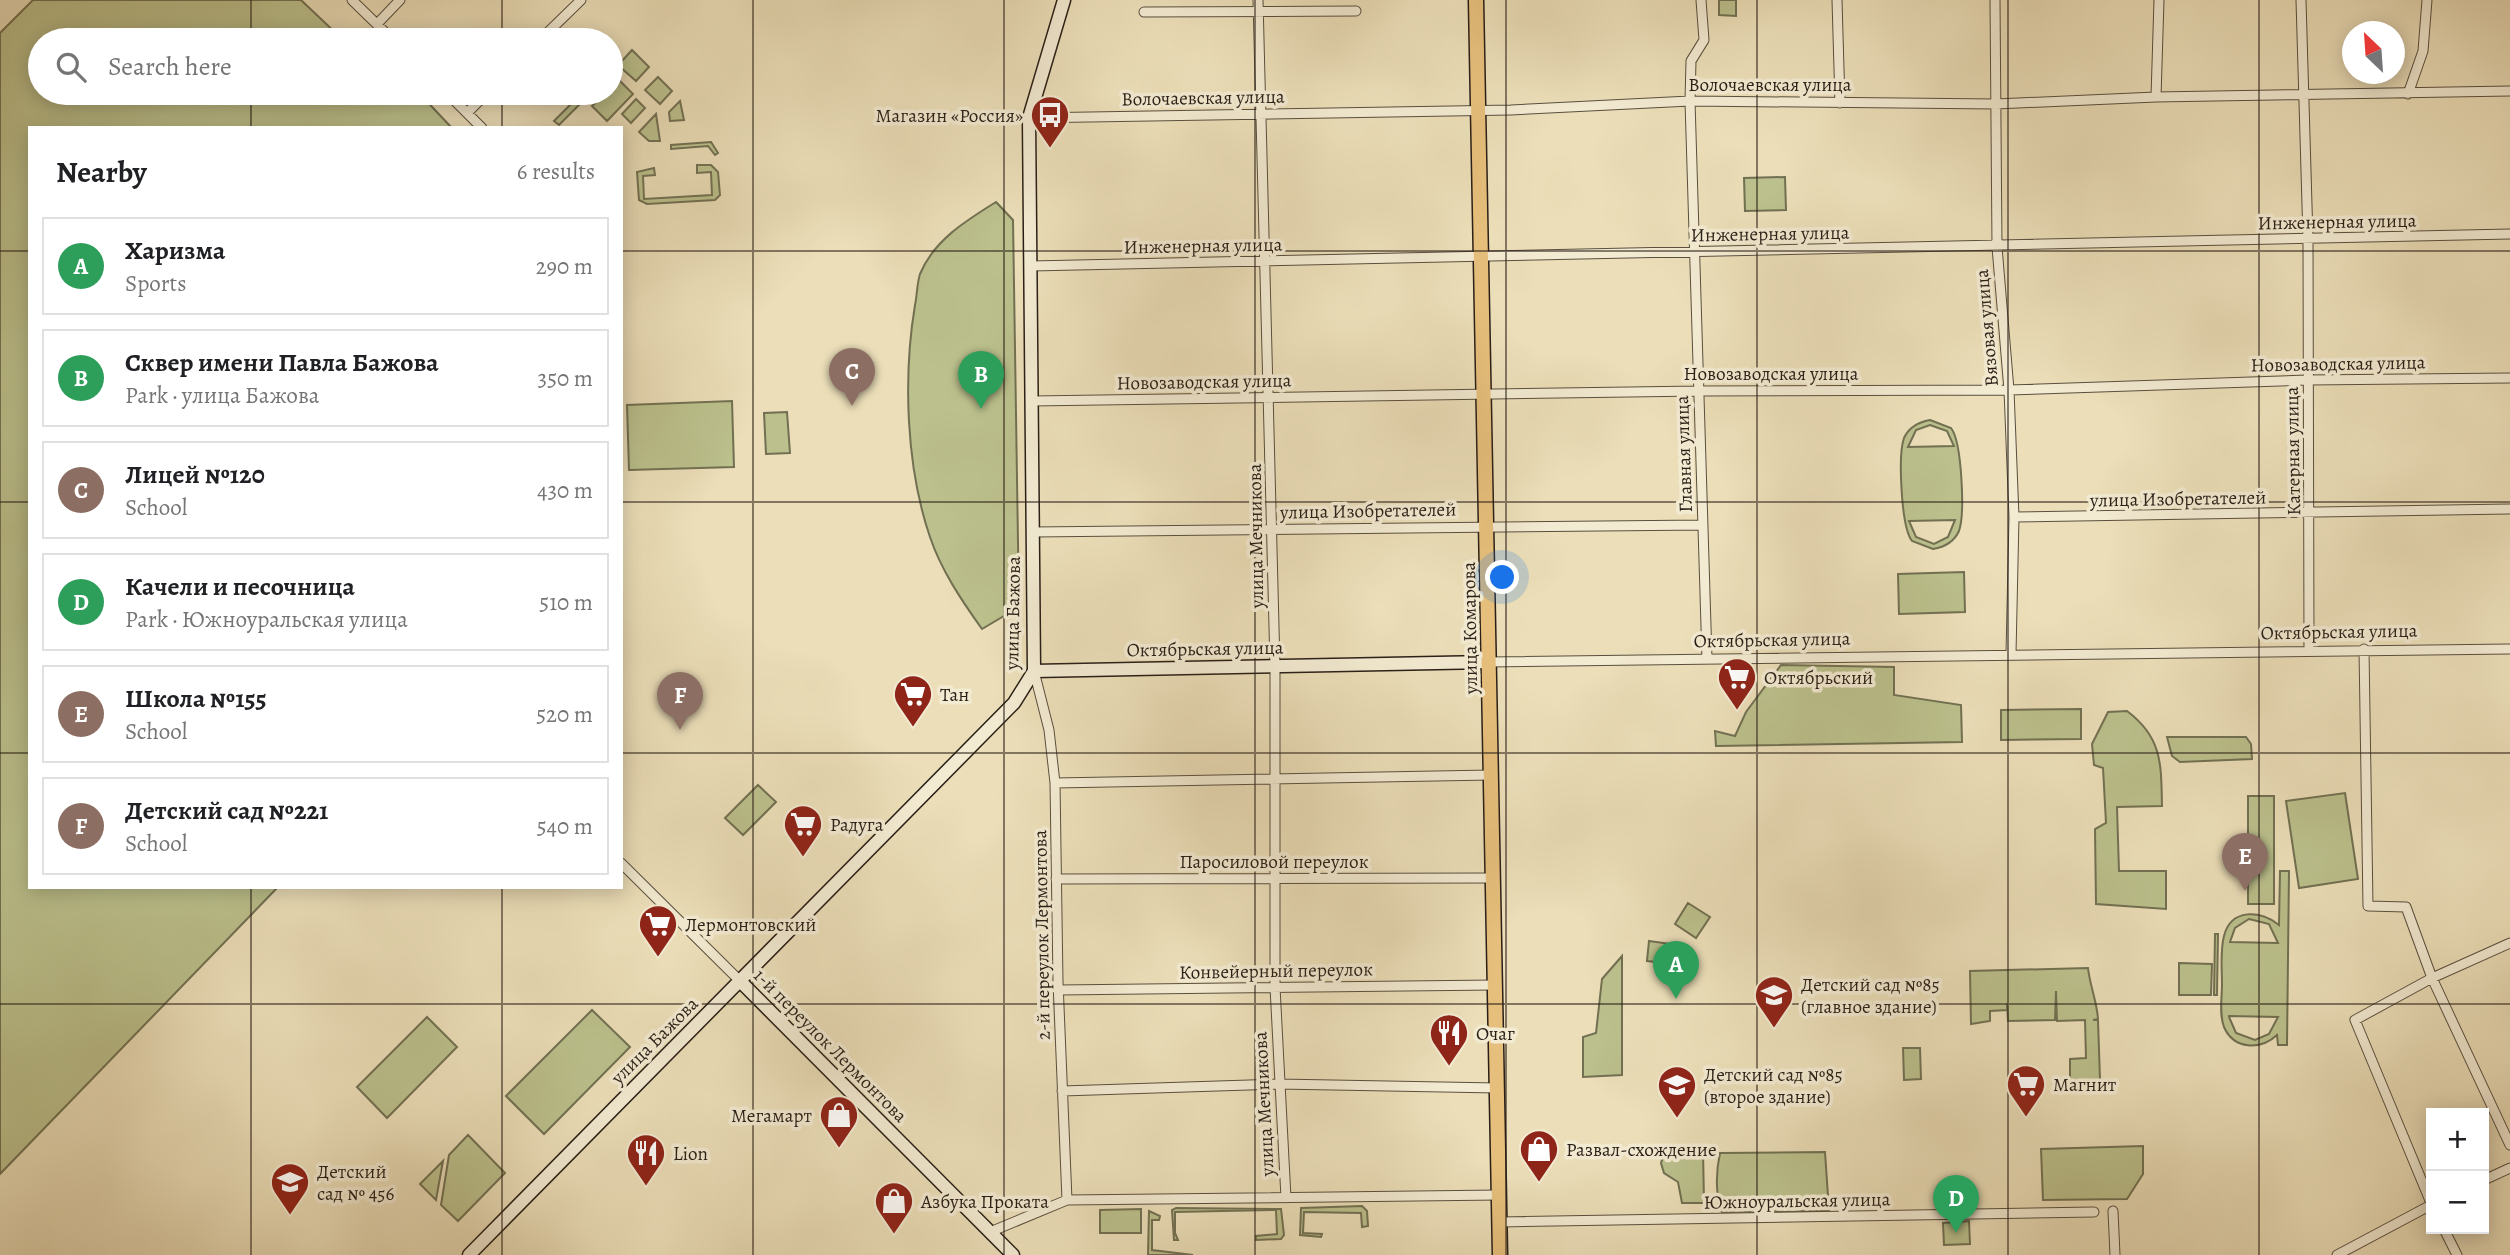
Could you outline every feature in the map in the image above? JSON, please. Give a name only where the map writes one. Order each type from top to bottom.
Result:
[{"type":"main road","name":"улица Бажова","points":[[469,1255],[1014,704],[1034,671],[1030,118],[1064,0]]},
{"type":"main road","name":"улица Комарова","points":[[1476,0],[1500,1255]]},
{"type":"main road","name":"Октябрьская улица","points":[[1034,671],[1488,662]]},
{"type":"main road","name":"1-й переулок Лермонтова","points":[[740,981],[1013,1255]]},
{"type":"street","points":[[352,0],[381,28]]},
{"type":"street","points":[[377,24],[400,0]]},
{"type":"street","points":[[552,28],[579,0]]},
{"type":"street","name":"улица Мечникова","points":[[1258,0],[1275,667],[1275,987],[1286,1198]]},
{"type":"street","name":"Главная улица","points":[[1702,0],[1703,40],[1691,61],[1690,101],[1707,659]]},
{"type":"street","points":[[1838,0],[1840,103]]},
{"type":"street","name":"Вязовая улица","points":[[1995,0],[1997,247],[2010,390],[2014,517],[2011,654]]},
{"type":"street","points":[[2156,97],[2159,0]]},
{"type":"street","name":"Катерная улица","points":[[2301,0],[2308,239],[2309,650]]},
{"type":"street","points":[[2408,94],[2423,51],[2427,0]]},
{"type":"street","points":[[1144,12],[1356,11]]},
{"type":"street","name":"Волочаевская улица","points":[[1030,118],[1478,110],[1690,101],[1996,104],[2156,97],[2510,92]]},
{"type":"street","points":[[459,105],[480,126]]},
{"type":"street","points":[[467,113],[475,105]]},
{"type":"street","name":"Инженерная улица","points":[[1031,266],[2510,234]]},
{"type":"street","name":"Новозаводская улица","points":[[1032,401],[1699,391],[2010,390],[2308,380],[2510,378]]},
{"type":"street","name":"улица Изобретателей","points":[[2014,517],[2510,509]]},
{"type":"street","name":"улица Изобретателей","points":[[1033,532],[1487,525],[1703,525]]},
{"type":"street","points":[[2364,649],[2368,906],[2406,907],[2432,978],[2510,1145]]},
{"type":"street","name":"Октябрьская улица","points":[[1488,662],[2510,649]]},
{"type":"street","name":"2-й переулок Лермонтова","points":[[1034,671],[1049,730],[1055,783],[1067,1200]]},
{"type":"street","points":[[1055,783],[1490,775]]},
{"type":"street","name":"1-й переулок Лермонтова","points":[[623,865],[740,981]]},
{"type":"street","name":"Паросиловой переулок","points":[[1056,879],[1492,878]]},
{"type":"street","points":[[2426,1192],[2355,1020],[2432,978],[2510,943]]},
{"type":"street","name":"Конвейерный переулок","points":[[1059,990],[1495,985]]},
{"type":"street","points":[[1062,1091],[1278,1084],[1497,1088]]},
{"type":"street","points":[[2489,1178],[2510,1168]]},
{"type":"street","points":[[990,1232],[1067,1200],[1499,1195]]},
{"type":"street","points":[[2337,1255],[2351,1252],[2426,1207]]},
{"type":"street","points":[[2113,1211],[2116,1255]]},
{"type":"street","name":"Южноуральская улица","points":[[1500,1222],[2094,1212]]},
{"type":"street","points":[[2446,1234],[2456,1255]]},
{"type":"green space","points":[[33,0],[301,0],[330,28],[28,28],[28,105],[430,105],[450,126],[28,126],[28,889],[276,889],[0,1174],[0,33]]},
{"type":"green space","points":[[1719,0],[1736,0],[1736,16],[1719,15]]},
{"type":"green space","points":[[632,50],[649,67],[636,81],[623,70],[623,60]]},
{"type":"green space","points":[[658,77],[672,91],[660,104],[645,90]]},
{"type":"green space","points":[[623,84],[633,94],[623,104]]},
{"type":"green space","points":[[636,99],[645,108],[631,123],[622,114]]},
{"type":"green space","points":[[680,101],[684,120],[670,121],[669,112]]},
{"type":"green space","points":[[570,105],[579,105],[559,125],[554,121]]},
{"type":"green space","points":[[593,105],[622,105],[607,121]]},
{"type":"green space","points":[[656,114],[660,141],[649,141],[639,132]]},
{"type":"green space","points":[[711,142],[718,153],[715,155],[708,146],[671,149],[671,145]]},
{"type":"green space","points":[[697,165],[711,165],[718,172],[720,195],[715,200],[647,204],[639,200],[637,172],[654,168],[655,175],[643,176],[644,199],[712,195],[711,172],[697,173]]},
{"type":"green space","points":[[1785,177],[1786,210],[1745,211],[1744,178]]},
{"type":"green space","points":[[996,202],[1013,220],[1019,607],[982,629],[946,573],[930,537],[916,481],[908,392],[911,333],[920,274],[934,251],[952,232]]},
{"type":"green space","points":[[732,401],[734,467],[629,470],[627,405]]},
{"type":"green space","points":[[787,412],[790,453],[766,454],[764,413]]},
{"type":"green space","points":[[1930,420],[1951,428],[1955,436],[1962,510],[1959,531],[1955,538],[1933,549],[1912,541],[1908,533],[1901,459],[1906,434],[1918,424]],"holes":[[[1930,425],[1947,431],[1954,446],[1908,447],[1916,430]],[[1955,520],[1948,537],[1934,544],[1916,537],[1909,521]]]},
{"type":"green space","points":[[1964,572],[1965,612],[1899,614],[1898,574]]},
{"type":"green space","points":[[1781,665],[1894,667],[1894,695],[1961,705],[1962,742],[1716,746],[1715,731],[1735,736],[1746,712]]},
{"type":"green space","points":[[2081,709],[2081,739],[2001,740],[2001,710]]},
{"type":"green space","points":[[2127,711],[2148,731],[2154,742],[2160,765],[2162,806],[2117,807],[2119,871],[2166,871],[2166,909],[2096,904],[2095,829],[2106,823],[2103,768],[2094,765],[2092,744],[2108,712]]},
{"type":"green space","points":[[2167,737],[2246,737],[2251,744],[2252,759],[2180,762],[2172,756]]},
{"type":"green space","points":[[758,785],[776,802],[743,835],[725,818]]},
{"type":"green space","points":[[2345,793],[2358,879],[2299,888],[2286,801]]},
{"type":"green space","points":[[2248,796],[2274,796],[2274,904],[2248,904]]},
{"type":"green space","points":[[2280,871],[2289,871],[2287,1045],[2278,1045],[2277,1035],[2256,1045],[2241,1044],[2228,1035],[2222,1017],[2224,936],[2233,920],[2247,914],[2264,916],[2279,925]],"holes":[[[2249,919],[2269,924],[2278,943],[2230,942],[2235,928]],[[2229,1016],[2278,1017],[2269,1034],[2255,1040],[2236,1033]]]},
{"type":"green space","points":[[1688,903],[1710,917],[1696,938],[1675,924]]},
{"type":"green space","points":[[2215,934],[2218,934],[2217,995],[2214,995]]},
{"type":"green space","points":[[1649,941],[1686,946],[1685,965],[1647,961]]},
{"type":"green space","points":[[1622,956],[1622,1075],[1583,1077],[1583,1037],[1596,1033],[1602,979]]},
{"type":"green space","points":[[2179,963],[2212,964],[2211,995],[2179,995]]},
{"type":"green space","points":[[2088,968],[2098,1019],[2093,1020],[2098,1020],[2100,1080],[2070,1081],[2070,1059],[2086,1058],[2085,1020],[2057,1021],[2056,991],[2055,1020],[2008,1021],[2007,1003],[2007,1010],[1990,1011],[1990,1021],[1971,1024],[1970,971]]},
{"type":"green space","points":[[592,1010],[630,1047],[544,1134],[506,1096]]},
{"type":"green space","points":[[427,1017],[457,1047],[387,1118],[357,1087]]},
{"type":"green space","points":[[1903,1048],[1920,1048],[1921,1079],[1904,1080]]},
{"type":"green space","points":[[468,1135],[505,1173],[458,1221],[441,1205],[449,1155]]},
{"type":"green space","points":[[2143,1146],[2143,1174],[2127,1199],[2043,1200],[2041,1149]]},
{"type":"green space","points":[[1672,1149],[1703,1149],[1704,1203],[1682,1203],[1678,1182],[1664,1173],[1661,1163],[1664,1154]]},
{"type":"green space","points":[[1825,1152],[1829,1211],[1722,1212],[1717,1183],[1720,1153]]},
{"type":"green space","points":[[443,1161],[436,1200],[420,1184]]},
{"type":"green space","points":[[1362,1206],[1367,1211],[1368,1226],[1362,1227],[1361,1213],[1304,1212],[1303,1233],[1322,1234],[1321,1237],[1300,1235],[1301,1208]]},
{"type":"green space","points":[[1141,1209],[1141,1233],[1100,1233],[1100,1210]]},
{"type":"green space","points":[[1281,1209],[1284,1235],[1281,1239],[1256,1240],[1256,1236],[1277,1234],[1276,1210],[1175,1212],[1175,1233],[1178,1240],[1174,1240],[1172,1210]]},
{"type":"green space","points":[[1149,1211],[1160,1216],[1159,1220],[1152,1220],[1152,1250],[1193,1255],[1148,1255]]},
{"type":"green space","points":[[1969,1221],[1970,1244],[1944,1245],[1943,1223]]},
{"type":"place","name":"Магазин «Россия»","points":[[1050,149]]},
{"type":"place","name":"Лицей №120","points":[[852,406]]},
{"type":"place","name":"Сквер имени Павла Бажова","points":[[981,409]]},
{"type":"place","name":"Октябрьский","points":[[1737,711]]},
{"type":"place","name":"Тан","points":[[913,728]]},
{"type":"place","name":"Детский сад №221","points":[[680,730]]},
{"type":"place","name":"Радуга","points":[[803,858]]},
{"type":"place","name":"Школа №155","points":[[2245,891]]},
{"type":"place","name":"Лермонтовский","points":[[658,958]]},
{"type":"place","name":"Харизма","points":[[1676,999]]},
{"type":"place","name":"Детский сад №85 (главное здание)","points":[[1774,1029]]},
{"type":"place","name":"Очаг","points":[[1449,1067]]},
{"type":"place","name":"Магнит","points":[[2026,1118]]},
{"type":"place","name":"Детский сад №85 (второе здание)","points":[[1677,1119]]},
{"type":"place","name":"Мегамарт","points":[[839,1149]]},
{"type":"place","name":"Развал-схождение","points":[[1539,1183]]},
{"type":"place","name":"Lion","points":[[646,1187]]},
{"type":"place","name":"Детский сад № 456","points":[[290,1216]]},
{"type":"place","name":"Качели и песочница","points":[[1956,1233]]},
{"type":"place","name":"Азбука Проката","points":[[894,1235]]}]
